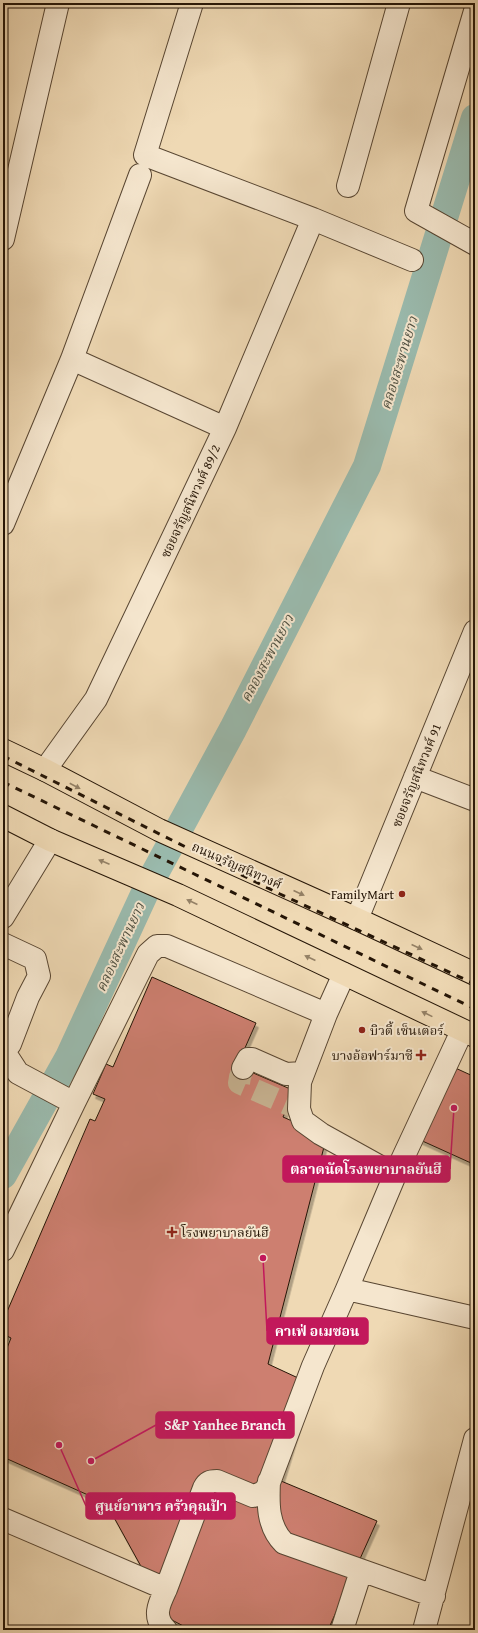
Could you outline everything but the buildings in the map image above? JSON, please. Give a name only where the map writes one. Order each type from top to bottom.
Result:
[{"type":"main road","name":"ถนนจรัญสนิทวงศ์","points":[[3,750],[186,843],[357,919],[475,974]]},
{"type":"main road","points":[[3,816],[50,840],[140,878],[469,1034]]},
{"type":"street","points":[[3,239],[58,3]]},
{"type":"street","points":[[192,3],[145,155],[313,219],[412,260]]},
{"type":"street","points":[[348,186],[399,3]]},
{"type":"street","points":[[475,11],[416,212],[475,244]]},
{"type":"street","points":[[3,524],[72,359],[140,175]]},
{"type":"street","name":"ซอยจรัญสนิทวงศ์ 89/2","points":[[45,770],[96,698],[224,428],[313,219]]},
{"type":"street","points":[[72,359],[224,428]]},
{"type":"street","name":"ซอยจรัญสนิทวงศ์ 91","points":[[357,919],[475,631]]},
{"type":"street","points":[[415,777],[475,800]]},
{"type":"street","points":[[3,917],[50,840]]},
{"type":"street","points":[[3,944],[35,959],[39,976],[28,998],[10,1044],[3,1046]]},
{"type":"street","points":[[3,1250],[60,1096],[148,954],[157,946],[168,946],[326,1014]]},
{"type":"street","points":[[344,974],[326,1014],[303,1073],[300,1082],[299,1109],[303,1121],[321,1134],[395,1175]]},
{"type":"street","points":[[166,1630],[159,1622],[158,1615],[162,1597],[206,1483],[217,1481],[253,1496],[267,1488],[313,1366],[395,1175],[469,1034]]},
{"type":"street","points":[[3,1050],[18,1073],[60,1096]]},
{"type":"street","points":[[244,1068],[247,1061],[250,1059],[286,1074],[292,1075],[303,1073]]},
{"type":"street","points":[[347,1289],[475,1318]]},
{"type":"street","points":[[424,1630],[475,1439]]},
{"type":"street","points":[[270,1481],[268,1505],[270,1514],[275,1532],[284,1543],[434,1596]]},
{"type":"street","points":[[3,1518],[162,1597]]},
{"type":"street","points":[[342,1630],[361,1571]]},
{"type":"waterway","name":"คลองสะพานยาว","points":[[3,1175],[69,1057],[148,886],[233,729],[367,466],[475,118]]},
{"type":"tunnel","points":[[243,1068],[239,1083],[299,1109]]},
{"type":"railway","points":[[3,756],[280,894],[475,984]]},
{"type":"railway","points":[[3,782],[475,1009]]},
{"type":"place","name":"FamilyMart","points":[[402,894]]},
{"type":"place","name":"บิวตี้ เซ็นเตอร์","points":[[362,1030]]},
{"type":"place","name":"บางอ้อฟาร์มาซี","points":[[421,1055]]},
{"type":"place","name":"ตลาดนัดโรงพยาบาลยันฮี","points":[[454,1108]]},
{"type":"place","name":"โรงพยาบาลยันฮี","points":[[172,1232]]},
{"type":"place","name":"คาเฟ่ อเมซอน","points":[[263,1258]]},
{"type":"place","name":"ศูนย์อาหาร ครัวคุณป้า","points":[[59,1445]]},
{"type":"place","name":"S&P Yanhee Branch","points":[[91,1461]]}]
